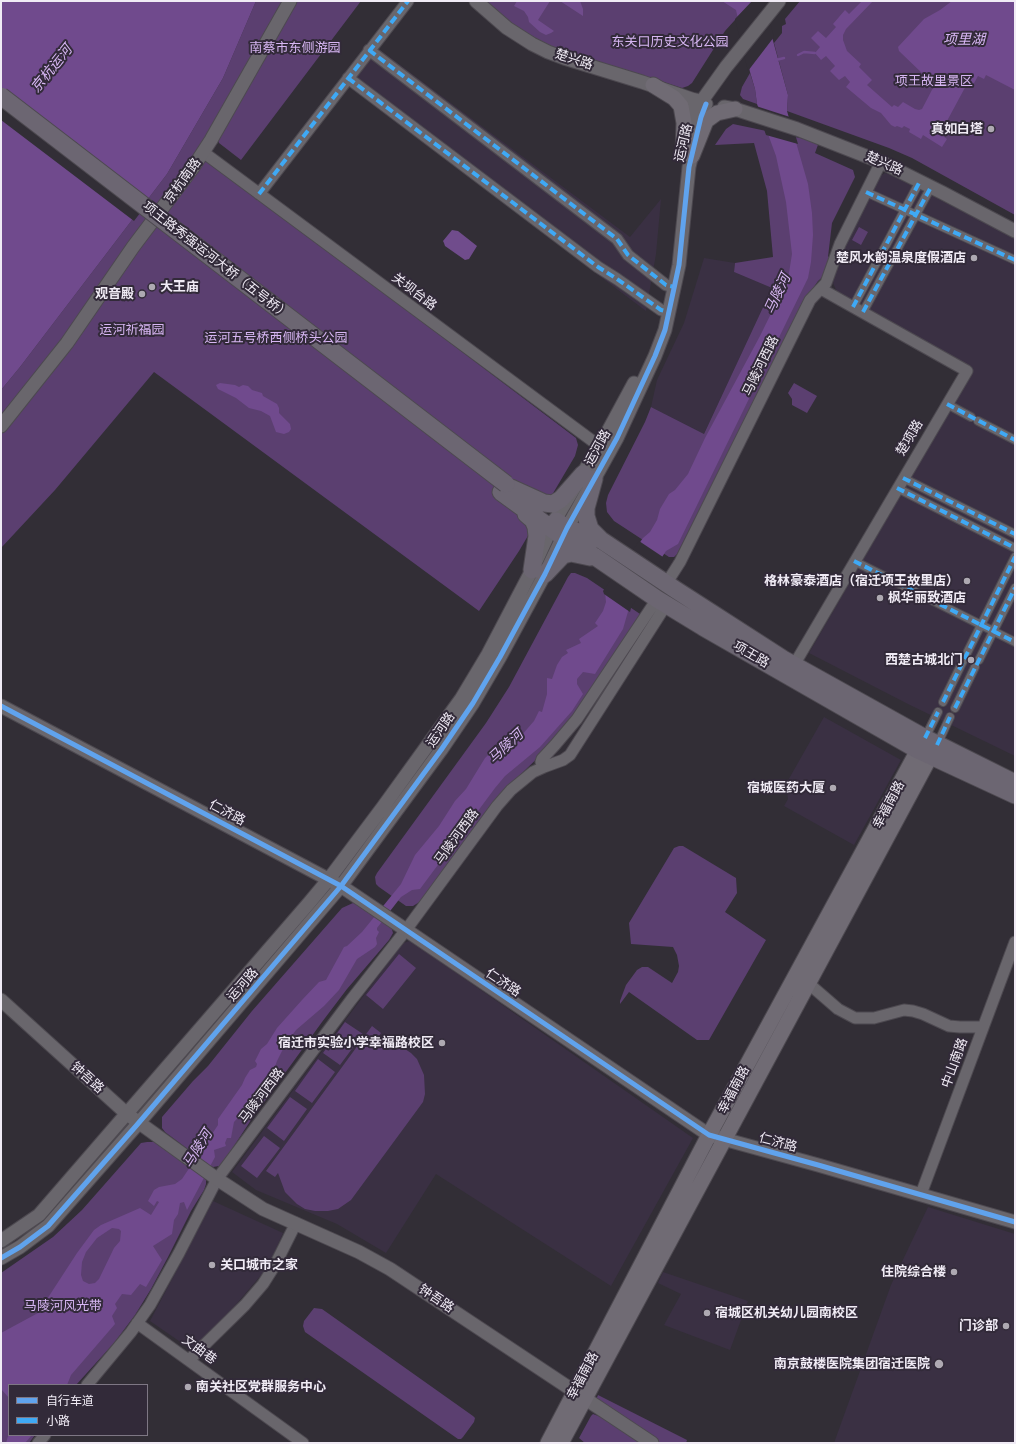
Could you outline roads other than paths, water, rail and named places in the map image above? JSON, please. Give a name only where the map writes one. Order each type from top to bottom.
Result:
[{"type":"main road","points":[[653,85],[674,98],[681,106],[687,155]]},
{"type":"main road","name":"项王路秀强运河大桥（五号桥）","points":[[1,96],[506,490]]},
{"type":"main road","name":"项王路秀强运河大桥（五号桥）","points":[[1,110],[506,490]]},
{"type":"main road","points":[[687,155],[706,121],[717,113],[741,111]]},
{"type":"main road","points":[[506,490],[536,501],[552,504],[561,499],[588,476]]},
{"type":"main road","points":[[588,476],[586,516],[590,529],[601,540]]},
{"type":"main road","points":[[506,490],[533,520],[536,527],[538,572]]},
{"type":"main road","name":"项王路","points":[[506,490],[559,528],[597,558],[662,602],[1015,795]]},
{"type":"main road","name":"项王路","points":[[559,528],[601,540],[666,584],[928,747],[1015,783]]},
{"type":"main road","points":[[538,572],[563,555],[571,554],[597,558]]},
{"type":"main road","name":"幸福南路","points":[[554,1442],[724,1140],[808,983],[928,747]]},
{"type":"main road","name":"幸福南路","points":[[580,1396],[710,1135],[928,747]]},
{"type":"street","name":"京杭南路","points":[[1,426],[67,343],[133,247],[203,152],[290,1]]},
{"type":"street","points":[[259,194],[408,1]]},
{"type":"street","name":"楚兴路","points":[[476,1],[507,28],[548,52],[653,85],[697,101],[741,111],[797,129],[881,162],[1015,231]]},
{"type":"street","name":"运河路","points":[[1,1258],[20,1247],[48,1226],[139,1123],[342,886],[441,750],[473,703],[500,657],[559,528],[588,476],[634,402],[665,330],[665,311],[670,286],[679,265],[689,168],[687,155],[701,117],[697,101],[776,5]]},
{"type":"street","points":[[369,50],[617,239],[628,255],[670,286]]},
{"type":"street","points":[[348,78],[598,267],[617,278],[665,311]]},
{"type":"street","name":"关坝台路","points":[[203,152],[604,450]]},
{"type":"street","name":"马陵河西路","points":[[666,584],[680,562],[810,300],[821,289],[829,277],[840,244],[881,162]]},
{"type":"street","points":[[858,310],[905,210],[925,184]]},
{"type":"street","points":[[858,310],[916,215],[925,184]]},
{"type":"street","points":[[866,192],[1015,260]]},
{"type":"street","name":"楚项路","points":[[794,665],[967,371],[821,289]]},
{"type":"street","points":[[947,404],[1015,440]]},
{"type":"street","points":[[903,478],[1015,534]]},
{"type":"street","points":[[897,488],[1015,548]]},
{"type":"street","points":[[943,702],[1015,557]]},
{"type":"street","points":[[854,561],[1015,642]]},
{"type":"street","name":"运河路","points":[[1,1241],[38,1215],[329,879],[410,771],[461,699],[538,572]]},
{"type":"street","points":[[955,708],[1015,588]]},
{"type":"street","points":[[544,766],[541,762],[542,759],[577,719],[662,602]]},
{"type":"street","name":"马陵河西路","points":[[88,1384],[138,1323],[150,1305],[179,1253],[213,1177],[406,930],[497,806],[524,778],[544,766],[563,760],[570,755],[662,602]]},
{"type":"street","name":"仁济路","points":[[1,706],[342,886],[710,1135],[1015,1222]]},
{"type":"street","points":[[928,747],[938,712]]},
{"type":"street","points":[[928,747],[950,717]]},
{"type":"street","name":"中山南路","points":[[921,1194],[1015,942]]},
{"type":"street","points":[[808,983],[838,1010],[854,1018],[874,1018],[904,1010],[913,1010],[949,1026],[983,1027]]},
{"type":"street","name":"钟吾路","points":[[1,1000],[127,1114],[213,1177],[263,1209],[359,1252],[390,1269],[652,1443]]},
{"type":"street","points":[[189,1360],[245,1305],[263,1284],[275,1265],[296,1223]]},
{"type":"street","name":"文曲巷","points":[[138,1323],[303,1443]]},
{"type":"water","name":"京杭运河","points":[[1,1],[256,1],[223,78],[167,174],[1,390]]},
{"type":"water","name":"马陵河","points":[[722,1],[762,1],[788,95],[787,111],[808,184],[813,235],[811,262],[808,278],[678,544],[666,551],[629,608],[623,629],[595,674],[583,672],[577,679],[577,684],[583,694],[572,711],[540,747],[505,776],[420,889],[412,890],[401,897],[377,928],[379,932],[376,938],[377,944],[375,947],[357,959],[339,990],[324,1006],[296,1030],[285,1045],[271,1078],[261,1085],[244,1111],[234,1122],[231,1138],[227,1138],[225,1143],[226,1146],[214,1150],[215,1157],[187,1210],[184,1202],[180,1203],[178,1214],[174,1220],[172,1234],[153,1246],[162,1260],[146,1287],[140,1284],[131,1295],[122,1294],[115,1304],[117,1308],[112,1316],[115,1324],[71,1375],[67,1384],[8,1384],[8,1397],[1,1389],[1,1333],[38,1313],[77,1253],[94,1230],[101,1225],[140,1208],[151,1215],[159,1202],[157,1201],[154,1206],[148,1201],[154,1190],[159,1187],[175,1184],[182,1179],[218,1125],[218,1119],[242,1085],[250,1070],[256,1067],[257,1064],[255,1061],[261,1049],[267,1044],[277,1028],[302,1000],[319,982],[326,980],[344,947],[362,932],[401,884],[415,855],[439,826],[455,801],[466,789],[485,758],[500,744],[521,736],[534,721],[539,711],[542,712],[547,694],[547,678],[552,679],[557,665],[562,657],[568,653],[566,650],[581,643],[579,639],[598,626],[595,623],[603,611],[606,602],[605,592],[643,538],[650,532],[657,520],[660,509],[669,494],[675,490],[688,474],[705,438],[760,336],[788,279],[792,254],[786,202],[776,156],[757,104],[755,89],[736,10]],"holes":[[[112,1228],[119,1229],[121,1231],[120,1241],[114,1248],[99,1279],[95,1283],[89,1284],[83,1281],[81,1275],[82,1262],[86,1252],[97,1238]]]},
{"type":"water","name":"项里湖","points":[[862,1],[873,1],[846,29],[843,35],[843,40],[847,51],[861,64],[859,67],[872,80],[867,85],[892,107],[894,105],[898,107],[903,102],[919,110],[922,109],[934,86],[934,81],[924,75],[899,51],[898,47],[924,19],[952,1],[1015,1],[1015,90],[986,75],[984,79],[978,76],[973,85],[968,82],[940,134],[947,139],[942,147],[923,135],[921,139],[909,132],[910,129],[904,126],[902,128],[891,125],[881,113],[871,108],[846,87],[850,82],[845,76],[839,80],[830,71],[835,66],[826,56],[821,60],[815,53],[820,47],[811,38],[818,31],[826,38],[836,27],[833,24],[845,10],[849,14]]},
{"type":"water","points":[[220,383],[239,387],[243,385],[248,386],[252,390],[262,393],[263,396],[277,404],[279,413],[290,424],[291,429],[289,432],[284,434],[276,432],[270,416],[261,411],[249,408],[236,398],[218,389],[216,385]]},
{"type":"water","points":[[8,1436],[31,1436],[25,1443],[6,1443]]},
{"type":"waterway","points":[[798,55],[804,52],[815,53]]},
{"type":"waterway","points":[[776,60],[784,58]]},
{"type":"place","name":"真如白塔","points":[[991,129]]},
{"type":"place","name":"楚风水韵温泉度假酒店","points":[[974,258]]},
{"type":"place","name":"大王庙","points":[[152,287]]},
{"type":"place","name":"观音殿","points":[[142,294]]},
{"type":"place","name":"格林豪泰酒店（宿迁项王故里店）","points":[[967,581]]},
{"type":"place","name":"枫华丽致酒店","points":[[880,598]]},
{"type":"place","name":"西楚古城北门","points":[[971,660]]},
{"type":"place","name":"宿城医药大厦","points":[[833,788]]},
{"type":"place","name":"宿迁市实验小学幸福路校区","points":[[442,1043]]},
{"type":"place","name":"关口城市之家","points":[[212,1265]]},
{"type":"place","name":"住院综合楼","points":[[954,1272]]},
{"type":"place","name":"宿城区机关幼儿园南校区","points":[[707,1313]]},
{"type":"place","name":"门诊部","points":[[1006,1326]]},
{"type":"place","name":"南京鼓楼医院集团宿迁医院","points":[[939,1364]]},
{"type":"place","name":"南关社区党群服务中心","points":[[188,1387]]},
{"type":"park label","name":"东关口历史文化公园","points":[[670,42]]},
{"type":"park label","name":"南蔡市东侧游园","points":[[295,48]]},
{"type":"park label","name":"项王故里景区","points":[[934,81]]},
{"type":"park label","name":"运河祈福园","points":[[132,330]]},
{"type":"park label","name":"运河五号桥西侧桥头公园","points":[[276,338]]},
{"type":"park label","name":"马陵河风光带","points":[[63,1306]]}]
